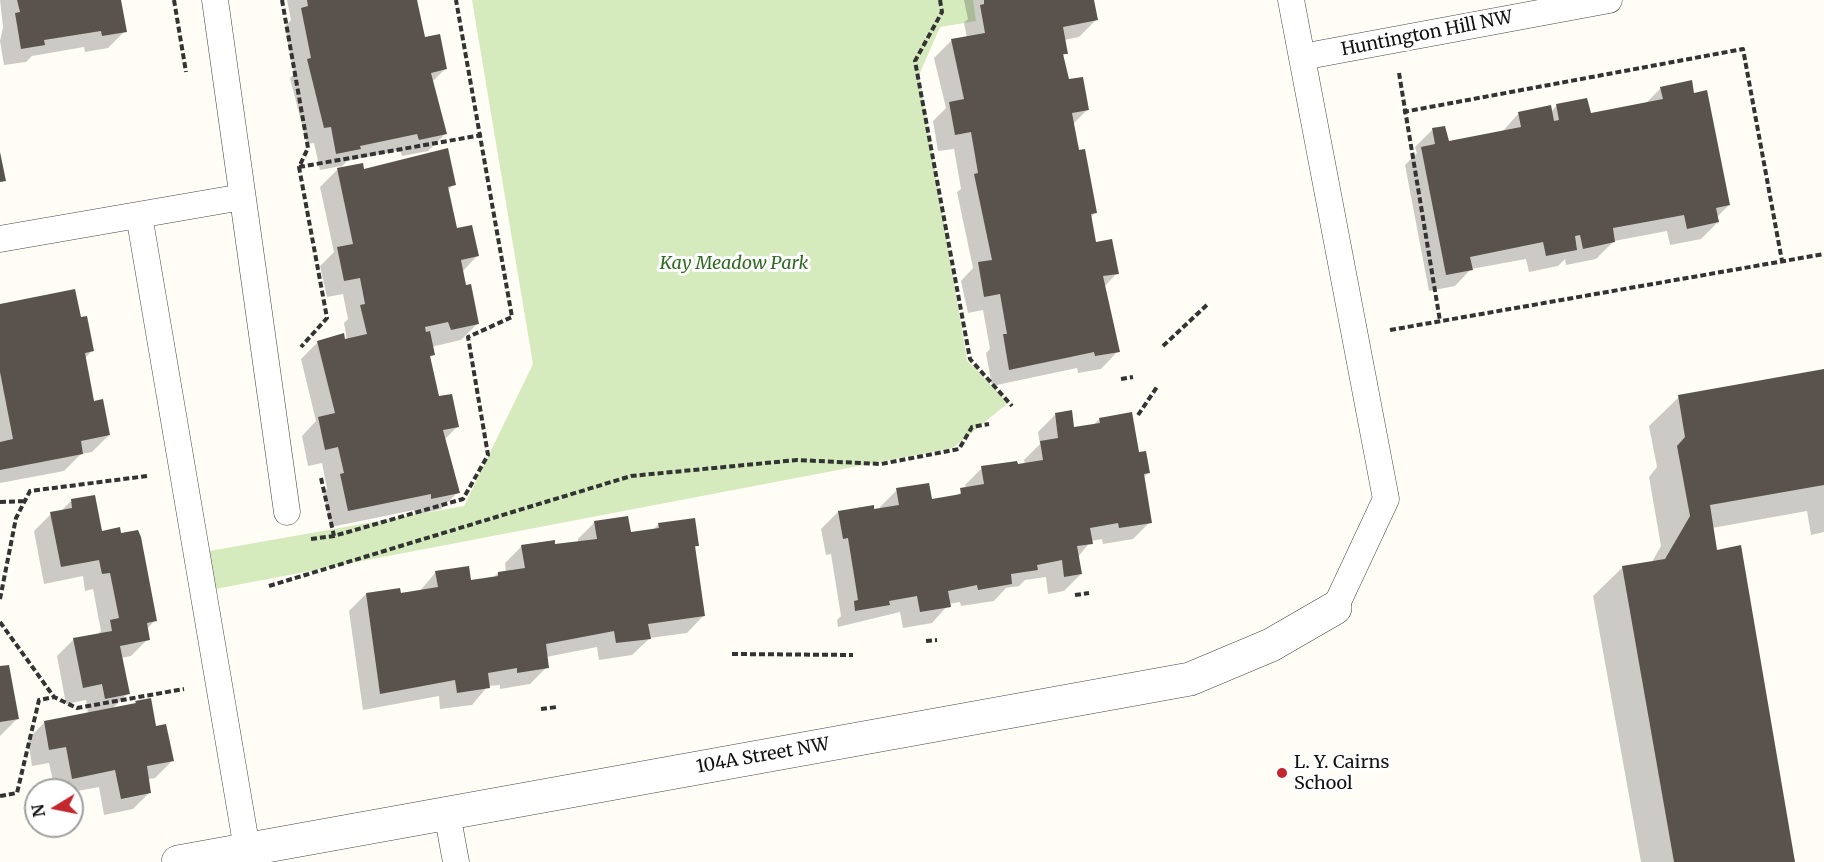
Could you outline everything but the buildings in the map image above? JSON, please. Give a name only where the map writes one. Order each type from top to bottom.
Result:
[{"type":"street","name":"104A Street NW","points":[[178,862],[1190,679],[1271,645],[1335,608]]},
{"type":"lane","points":[[215,0],[287,512]]},
{"type":"lane","points":[[1291,0],[1386,499],[1335,608]]},
{"type":"lane","name":"Huntington Hill NW","points":[[1302,57],[1609,0]]},
{"type":"lane","points":[[0,239],[242,197]]},
{"type":"lane","points":[[139,215],[247,849]]},
{"type":"lane","points":[[447,813],[456,862]]},
{"type":"path","points":[[282,0],[308,148],[299,167],[327,318],[294,355]]},
{"type":"path","points":[[306,540],[334,536],[463,499],[488,455],[468,337],[512,317],[482,135],[456,0]]},
{"type":"path","points":[[940,0],[942,12],[915,61],[970,359],[1012,406]]},
{"type":"path","points":[[1395,40],[1403,112],[1440,321]]},
{"type":"path","points":[[1403,112],[1743,49],[1782,261]]},
{"type":"path","points":[[299,167],[482,135]]},
{"type":"path","points":[[1355,336],[1824,254]]},
{"type":"path","points":[[1163,346],[1209,303]]},
{"type":"path","points":[[1121,379],[1134,377]]},
{"type":"path","points":[[1138,415],[1157,387]]},
{"type":"path","points":[[269,586],[631,476],[797,460],[881,464],[959,449],[972,428],[988,424]]},
{"type":"path","points":[[319,468],[334,536]]},
{"type":"path","points":[[0,599],[16,518],[30,491],[184,471]]},
{"type":"path","points":[[0,502],[25,501]]},
{"type":"path","points":[[1075,595],[1089,593]]},
{"type":"path","points":[[0,622],[54,697],[77,708],[220,683]]},
{"type":"path","points":[[926,641],[937,640]]},
{"type":"path","points":[[732,654],[854,655]]},
{"type":"path","points":[[0,796],[17,793],[39,700],[54,697]]},
{"type":"path","points":[[542,709],[557,707]]},
{"type":"green space","name":"Kay Meadow Park","points":[[472,0],[973,0],[976,21],[940,27],[919,75],[967,360],[1008,403],[953,448],[205,591],[198,553],[464,506],[533,364]]},
{"type":"place","name":"L. Y. Cairns School","points":[[1282,773]]}]
